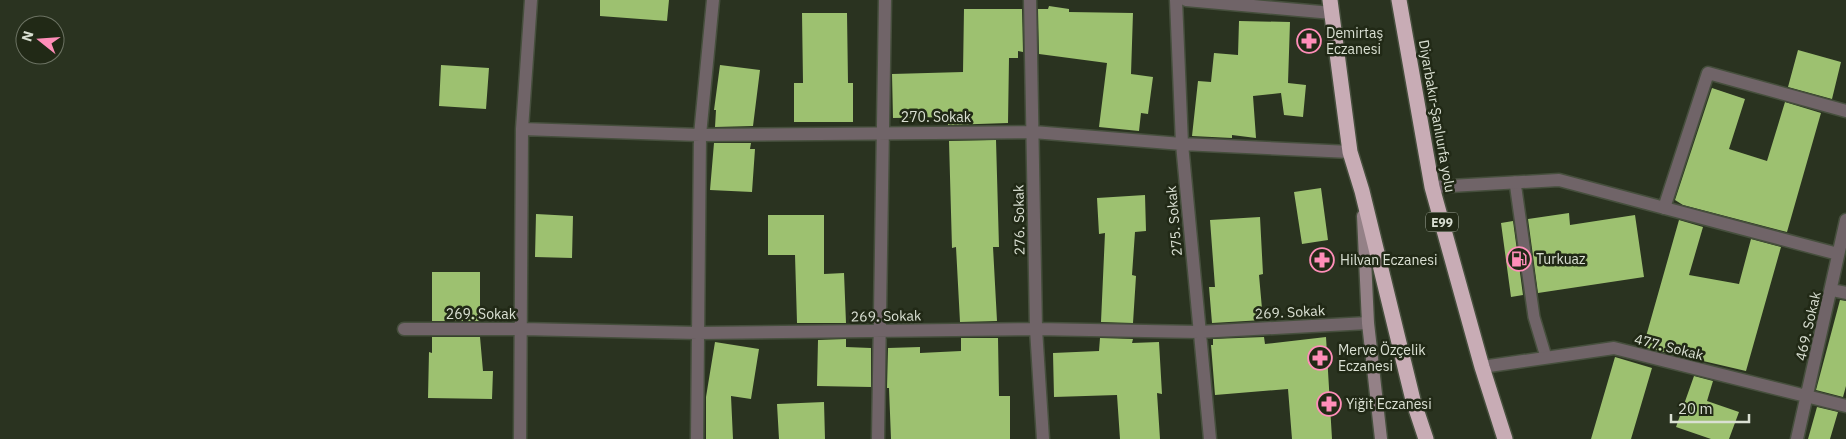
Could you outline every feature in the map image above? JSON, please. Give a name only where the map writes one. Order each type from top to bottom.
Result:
[{"type":"highway","name":"Diyarbakır-Şanlıurfa yolu","points":[[1399,0],[1432,187],[1482,367],[1505,439]]},
{"type":"highway","points":[[1331,7],[1350,152],[1362,191],[1413,400],[1426,439]]},
{"type":"main road","points":[[1362,191],[1368,323],[1381,439]]},
{"type":"street","points":[[520,439],[522,129],[531,0]]},
{"type":"street","points":[[697,439],[700,135],[713,0]]},
{"type":"street","points":[[878,439],[881,331],[884,0]]},
{"type":"street","name":"276. Sokak","points":[[1030,0],[1036,329],[1043,439]]},
{"type":"street","name":"275. Sokak","points":[[1176,0],[1182,144],[1210,439]]},
{"type":"street","points":[[1186,0],[1331,7]]},
{"type":"street","points":[[1664,208],[1708,73],[1846,111]]},
{"type":"street","name":"270. Sokak","points":[[522,129],[700,135],[1033,132],[1182,144],[1350,152]]},
{"type":"street","points":[[1432,187],[1559,180],[1838,254]]},
{"type":"street","name":"469. Sokak","points":[[1797,439],[1832,290],[1846,220]]},
{"type":"street","points":[[1832,290],[1846,293]]},
{"type":"street","name":"269. Sokak","points":[[404,329],[522,328],[698,333],[1036,329],[1200,332],[1368,323]]},
{"type":"street","name":"477. Sokak","points":[[1482,367],[1614,348],[1846,406]]},
{"type":"lane","points":[[1515,182],[1534,317],[1546,358]]},
{"type":"building","points":[[600,0],[669,0],[667,21],[600,16]]},
{"type":"building","points":[[1049,6],[1069,9],[1069,12],[1133,13],[1131,74],[1153,77],[1148,114],[1141,113],[1139,131],[1099,127],[1107,63],[1039,54],[1038,9],[1048,9]]},
{"type":"building","points":[[964,9],[1022,9],[1023,52],[1018,51],[1018,58],[1009,58],[1008,123],[948,125],[948,117],[893,118],[892,74],[963,72]]},
{"type":"building","points":[[802,13],[847,13],[848,83],[853,83],[853,122],[794,122],[794,83],[803,83]]},
{"type":"building","points":[[1239,21],[1290,22],[1288,83],[1306,85],[1303,117],[1284,115],[1281,93],[1253,96],[1256,138],[1232,135],[1232,138],[1192,136],[1198,81],[1211,82],[1214,53],[1238,55]]},
{"type":"building","points":[[1798,50],[1841,62],[1832,99],[1788,87]]},
{"type":"building","points":[[441,65],[489,68],[486,109],[439,106]]},
{"type":"building","points":[[720,65],[760,70],[753,126],[715,127],[716,110],[714,110]]},
{"type":"building","points":[[1712,88],[1745,99],[1729,149],[1767,161],[1785,102],[1821,113],[1787,232],[1683,205],[1675,200]]},
{"type":"building","points":[[996,140],[999,247],[993,247],[997,321],[960,322],[956,247],[952,248],[949,141]]},
{"type":"building","points":[[714,143],[751,143],[750,149],[755,149],[752,192],[710,190]]},
{"type":"building","points":[[1321,188],[1328,240],[1302,244],[1294,192]]},
{"type":"building","points":[[1145,195],[1146,231],[1135,232],[1132,275],[1136,276],[1133,323],[1101,322],[1105,233],[1099,234],[1097,198]]},
{"type":"building","points":[[1569,213],[1570,225],[1635,215],[1644,277],[1538,293],[1528,219]]},
{"type":"building","points":[[536,214],[573,216],[572,258],[535,257]]},
{"type":"building","points":[[768,215],[824,215],[824,274],[844,273],[846,323],[797,323],[795,255],[768,255]]},
{"type":"building","points":[[1260,217],[1263,274],[1259,275],[1263,320],[1212,323],[1209,287],[1215,287],[1210,220]]},
{"type":"building","points":[[1679,220],[1703,227],[1689,275],[1739,284],[1751,239],[1781,247],[1746,371],[1643,347]]},
{"type":"building","points":[[1513,221],[1523,295],[1511,297],[1501,223]]},
{"type":"building","points":[[432,272],[480,272],[480,321],[432,321]]},
{"type":"building","points":[[1840,300],[1846,301],[1846,386],[1843,397],[1816,390]]},
{"type":"building","points":[[432,337],[480,337],[483,371],[493,371],[492,399],[428,398],[429,352],[432,353]]},
{"type":"building","points":[[1264,337],[1265,344],[1326,337],[1332,439],[1292,439],[1288,389],[1215,395],[1211,345],[1213,345],[1213,339]]},
{"type":"building","points":[[961,338],[998,338],[999,396],[1010,396],[1010,439],[891,439],[889,388],[887,388],[888,348],[920,347],[920,353],[961,351]]},
{"type":"building","points":[[1100,338],[1133,339],[1132,343],[1159,342],[1162,394],[1157,393],[1160,439],[1120,439],[1117,395],[1054,397],[1053,353],[1099,351]]},
{"type":"building","points":[[846,339],[846,347],[871,348],[871,387],[817,386],[818,340]]},
{"type":"building","points":[[715,342],[759,349],[751,399],[731,396],[733,439],[706,439],[706,397]]},
{"type":"building","points":[[1615,357],[1652,368],[1631,439],[1591,439]]},
{"type":"building","points":[[1694,376],[1713,381],[1707,401],[1739,412],[1729,439],[1711,439],[1676,427]]},
{"type":"building","points":[[824,402],[825,439],[779,439],[777,404]]},
{"type":"building","points":[[1817,407],[1838,412],[1830,439],[1808,439]]},
{"type":"place","name":"Demirtaş Eczanesi","points":[[1309,41]]},
{"type":"place","name":"Turkuaz","points":[[1519,259]]},
{"type":"place","name":"Hilvan Eczanesi","points":[[1322,260]]},
{"type":"place","name":"Merve Özçelik Eczanesi","points":[[1320,358]]},
{"type":"place","name":"Yiğit Eczanesi","points":[[1329,404]]}]
